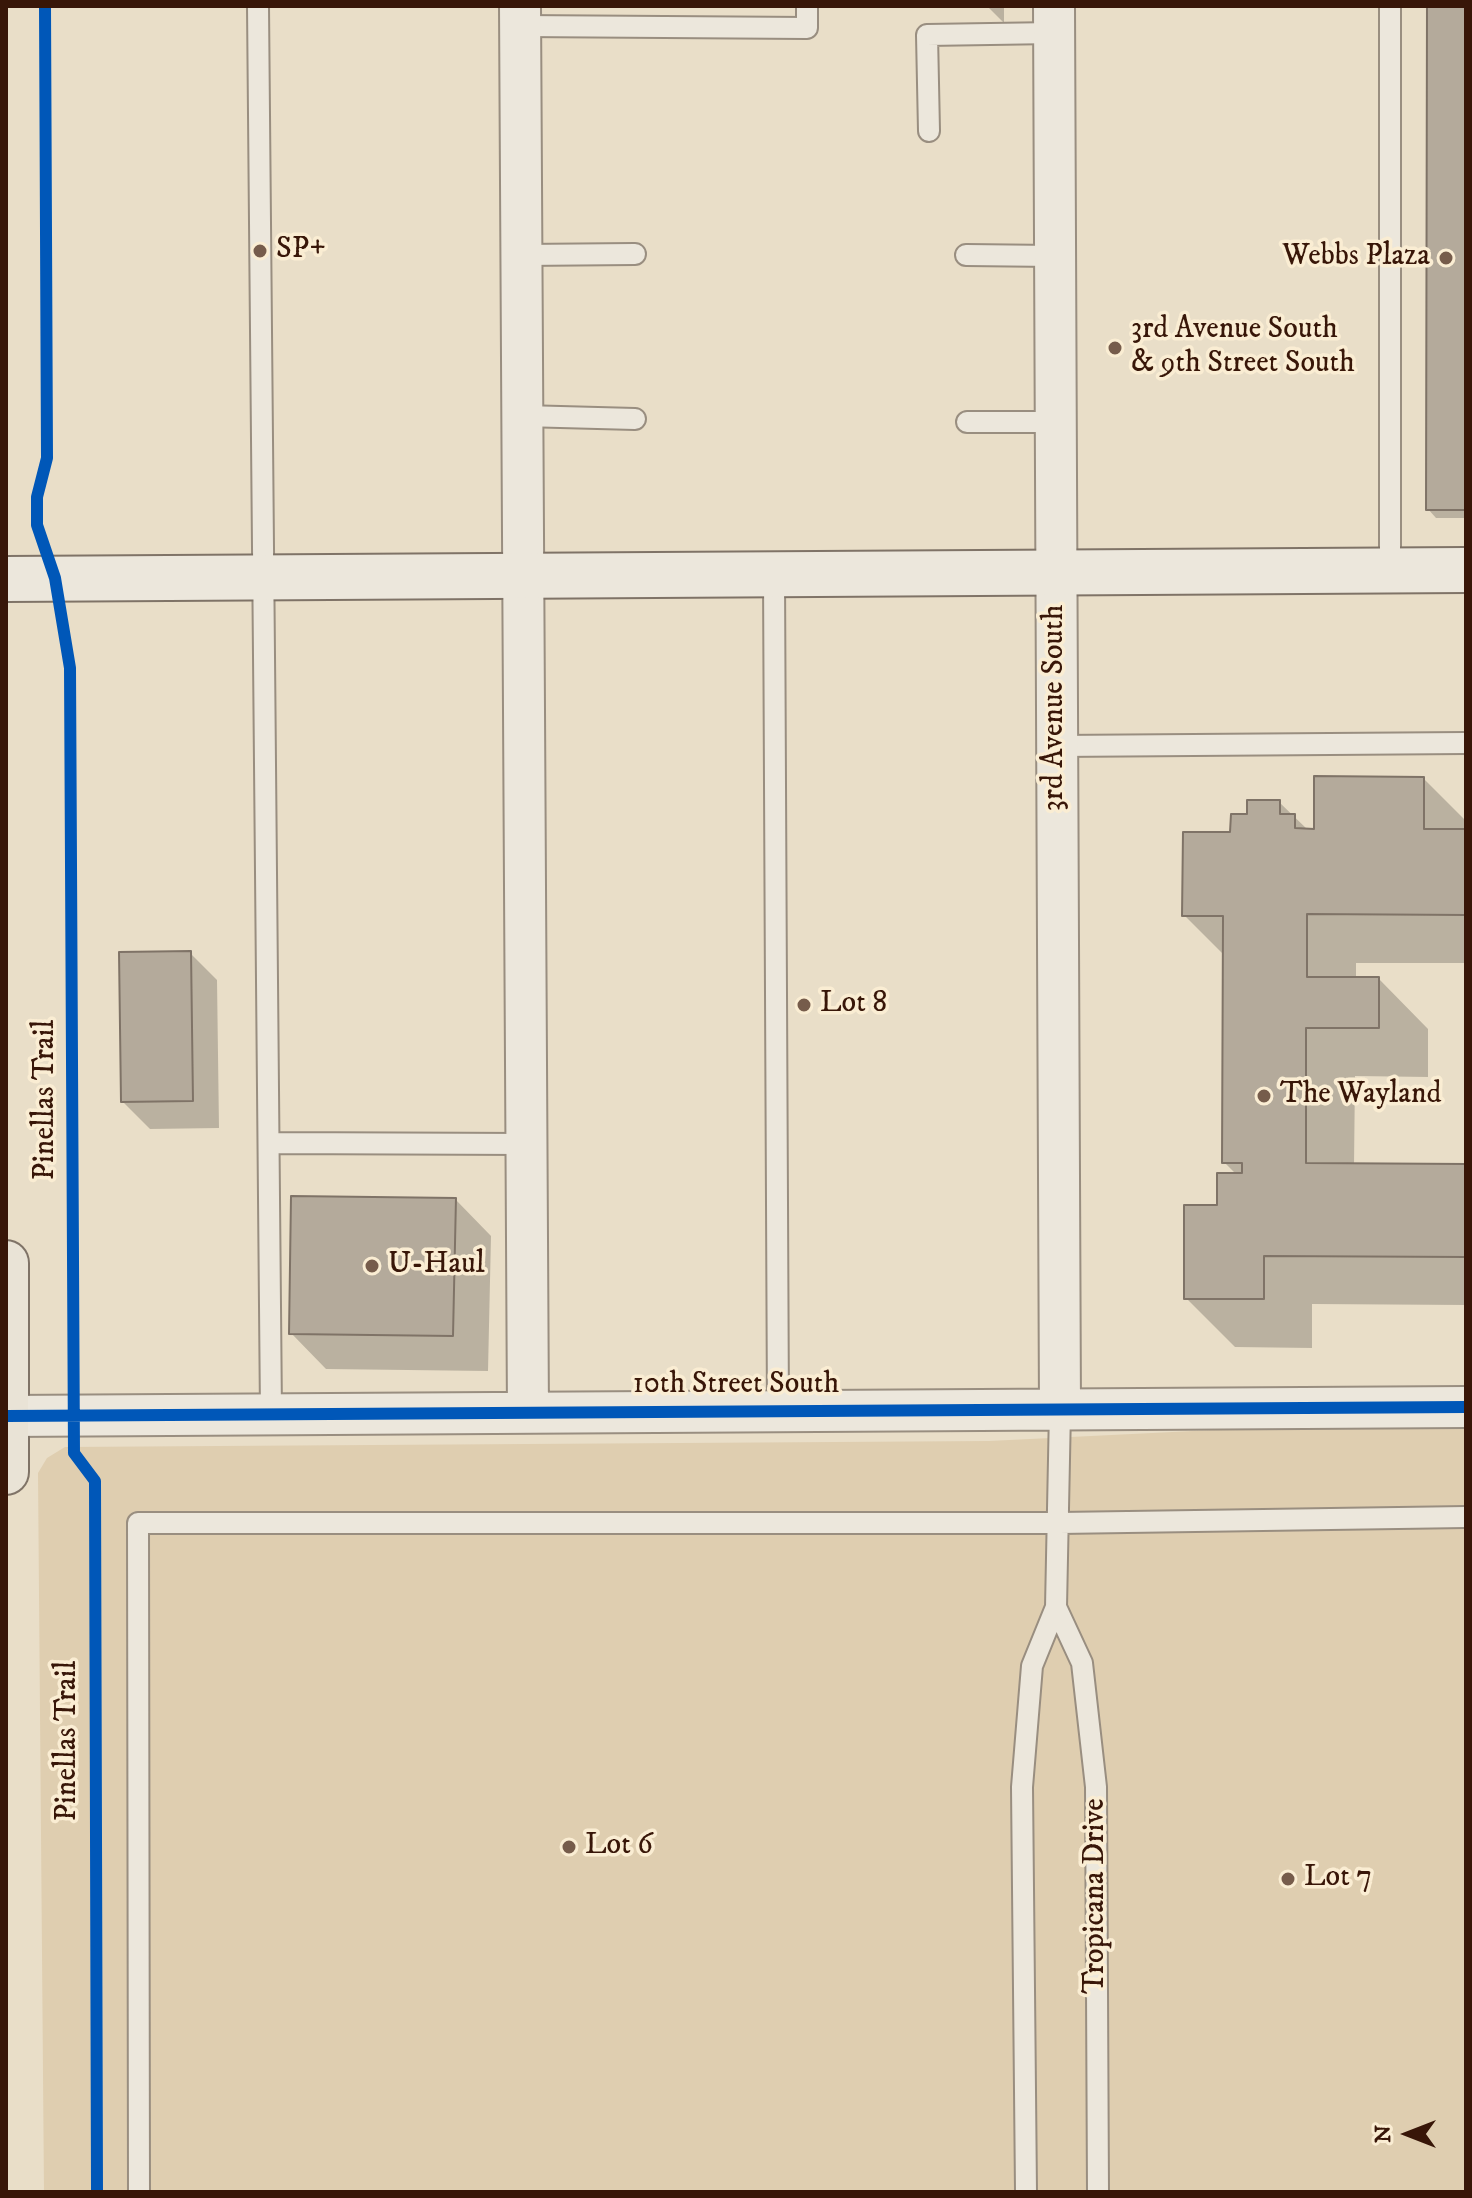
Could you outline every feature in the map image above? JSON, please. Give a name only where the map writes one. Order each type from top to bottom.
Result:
[{"type":"main road","points":[[6,579],[1466,570]]},
{"type":"main road","points":[[6,1263],[6,1472]]},
{"type":"street","points":[[520,16],[528,1413]]},
{"type":"street","name":"3rd Avenue South","points":[[1054,19],[1060,1410]]},
{"type":"street","name":"10th Street South","points":[[7,1416],[1466,1407]]},
{"type":"lane","points":[[258,6],[271,1414]]},
{"type":"lane","points":[[520,16],[807,28],[807,6]]},
{"type":"lane","points":[[1390,6],[1390,570]]},
{"type":"lane","points":[[929,131],[927,35],[1054,19]]},
{"type":"lane","points":[[522,255],[635,254]]},
{"type":"lane","points":[[966,255],[1054,256]]},
{"type":"lane","points":[[523,416],[635,419]]},
{"type":"lane","points":[[967,422],[1055,422]]},
{"type":"lane","points":[[774,575],[778,1411]]},
{"type":"lane","points":[[1057,746],[1466,743]]},
{"type":"lane","points":[[269,1143],[527,1144]]},
{"type":"lane","name":"Tropicana Drive","points":[[1026,2192],[1022,1787],[1032,1666],[1056,1607],[1060,1410]]},
{"type":"lane","points":[[139,2192],[138,1523],[1060,1523],[1466,1517]]},
{"type":"lane","name":"Tropicana Drive","points":[[1056,1607],[1082,1663],[1096,1787],[1098,2192]]},
{"type":"shaded area","points":[[1466,1428],[1466,2192],[44,2192],[38,1473],[47,1458],[65,1447],[989,1441],[1234,1429]]},
{"type":"building","name":"Webbs Plaza","points":[[1427,6],[1466,6],[1466,510],[1426,510]]},
{"type":"building","name":"The Wayland","points":[[1314,776],[1424,777],[1424,829],[1466,829],[1466,915],[1307,914],[1307,977],[1379,977],[1379,1028],[1306,1028],[1306,1163],[1466,1164],[1466,1257],[1264,1256],[1264,1299],[1184,1299],[1184,1205],[1217,1205],[1217,1173],[1242,1173],[1242,1163],[1222,1163],[1223,916],[1182,916],[1183,832],[1230,832],[1231,814],[1247,814],[1247,800],[1280,800],[1280,814],[1295,814],[1295,828],[1314,829]]},
{"type":"building","points":[[191,951],[193,1101],[121,1102],[119,952]]},
{"type":"building","name":"U-Haul","points":[[291,1196],[456,1198],[453,1336],[289,1334]]},
{"type":"cycle path","name":"Pinellas Trail","points":[[45,6],[47,458],[37,497],[37,525],[55,578],[70,668],[74,1453],[95,1481],[97,2192]]},
{"type":"cycle path","points":[[7,1416],[1466,1407]]},
{"type":"place","name":"SP+","points":[[260,251]]},
{"type":"place","name":"Webbs Plaza","points":[[1446,258]]},
{"type":"place","name":"3rd Avenue South & 9th Street South","points":[[1115,348]]},
{"type":"place","name":"Lot 8","points":[[804,1005]]},
{"type":"place","name":"The Wayland","points":[[1264,1096]]},
{"type":"place","name":"U-Haul","points":[[372,1266]]},
{"type":"place","name":"Lot 6","points":[[569,1847]]},
{"type":"place","name":"Lot 7","points":[[1288,1879]]}]
